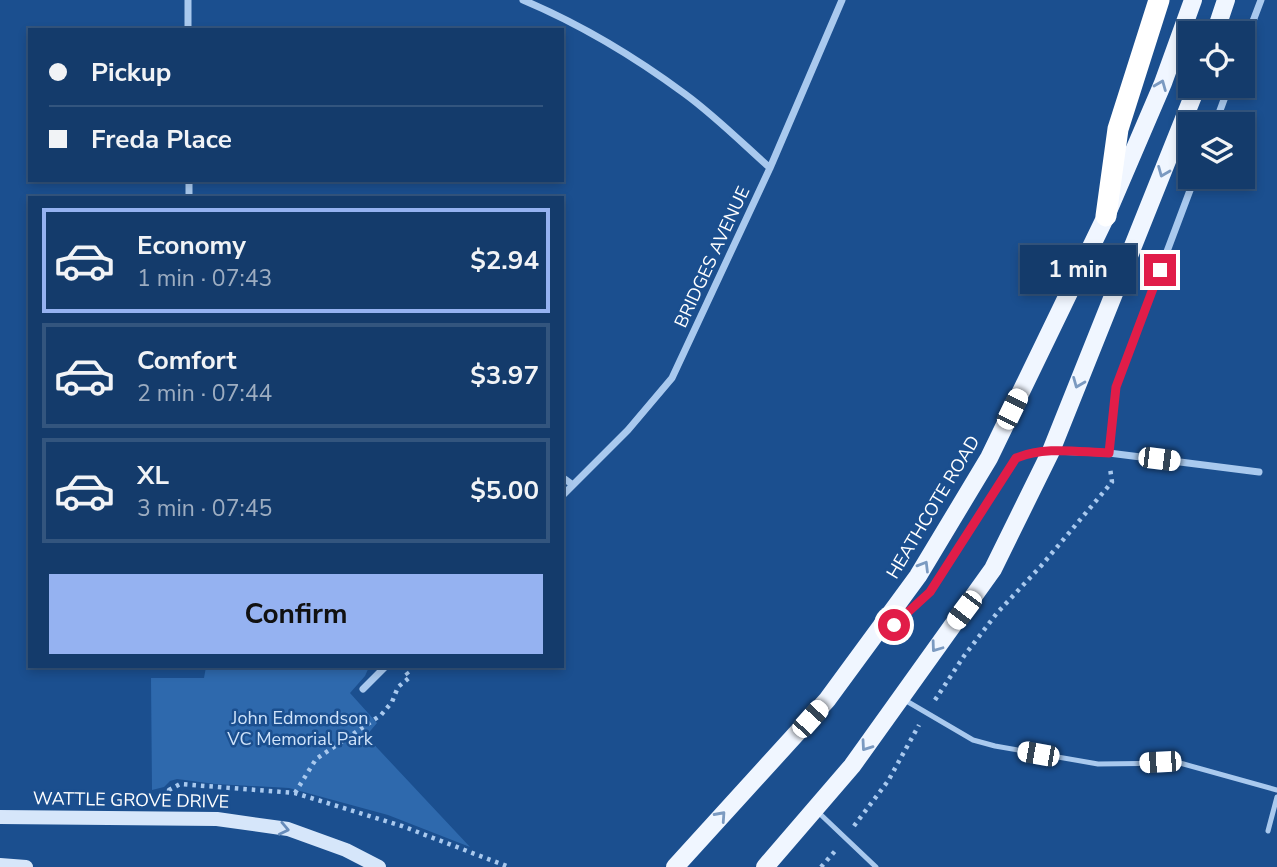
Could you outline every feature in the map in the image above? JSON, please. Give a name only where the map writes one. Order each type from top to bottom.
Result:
[{"type":"highway","points":[[1106,216],[1118,129],[1159,0]]},
{"type":"main road","name":"HEATHCOTE ROAD","points":[[676,867],[827,700],[918,576],[989,458],[1106,216],[1163,83],[1193,0]]},
{"type":"main road","points":[[1219,21],[1226,0]]},
{"type":"main road","points":[[765,867],[852,766],[993,569],[1051,450],[1193,98]]},
{"type":"main road","name":"WATTLE GROVE DRIVE","points":[[0,817],[217,819],[288,829],[346,850],[379,867]]},
{"type":"main road","points":[[0,865],[26,867]]},
{"type":"street","points":[[188,0],[188,28]]},
{"type":"street","points":[[523,0],[557,14],[686,95],[771,168]]},
{"type":"street","name":"BRIDGES AVENUE","points":[[564,494],[628,430],[671,378],[771,168],[842,0]]},
{"type":"street","points":[[1253,21],[1261,0]]},
{"type":"street","points":[[1109,453],[1116,387],[1190,189]]},
{"type":"street","points":[[1051,450],[1109,453],[1259,472]]},
{"type":"street","points":[[564,478],[573,485]]},
{"type":"street","points":[[363,690],[384,668]]},
{"type":"lane","points":[[858,658],[930,592],[1016,458],[1031,452],[1051,450]]},
{"type":"lane","points":[[900,697],[973,740],[995,746],[1098,764],[1180,763],[1277,790]]},
{"type":"lane","points":[[1268,831],[1277,797]]},
{"type":"lane","points":[[816,809],[876,867]]},
{"type":"path","points":[[821,867],[888,781],[926,713],[964,656],[997,613],[1112,482],[1112,477]]},
{"type":"path","points":[[295,793],[316,759],[381,715],[392,702],[398,687],[410,677],[403,668]]},
{"type":"path","points":[[169,818],[169,790],[180,784],[295,793],[402,826],[509,867]]},
{"type":"green space","name":"John Edmondson VC Memorial Park","points":[[206,668],[369,668],[350,693],[377,723],[366,736],[470,847],[388,815],[289,788],[177,779],[152,790],[151,678],[204,678]]},
{"type":"route","points":[[894,625],[930,592],[1007,468],[1016,458],[1031,452],[1051,450],[1109,453],[1116,387],[1160,270]]}]
